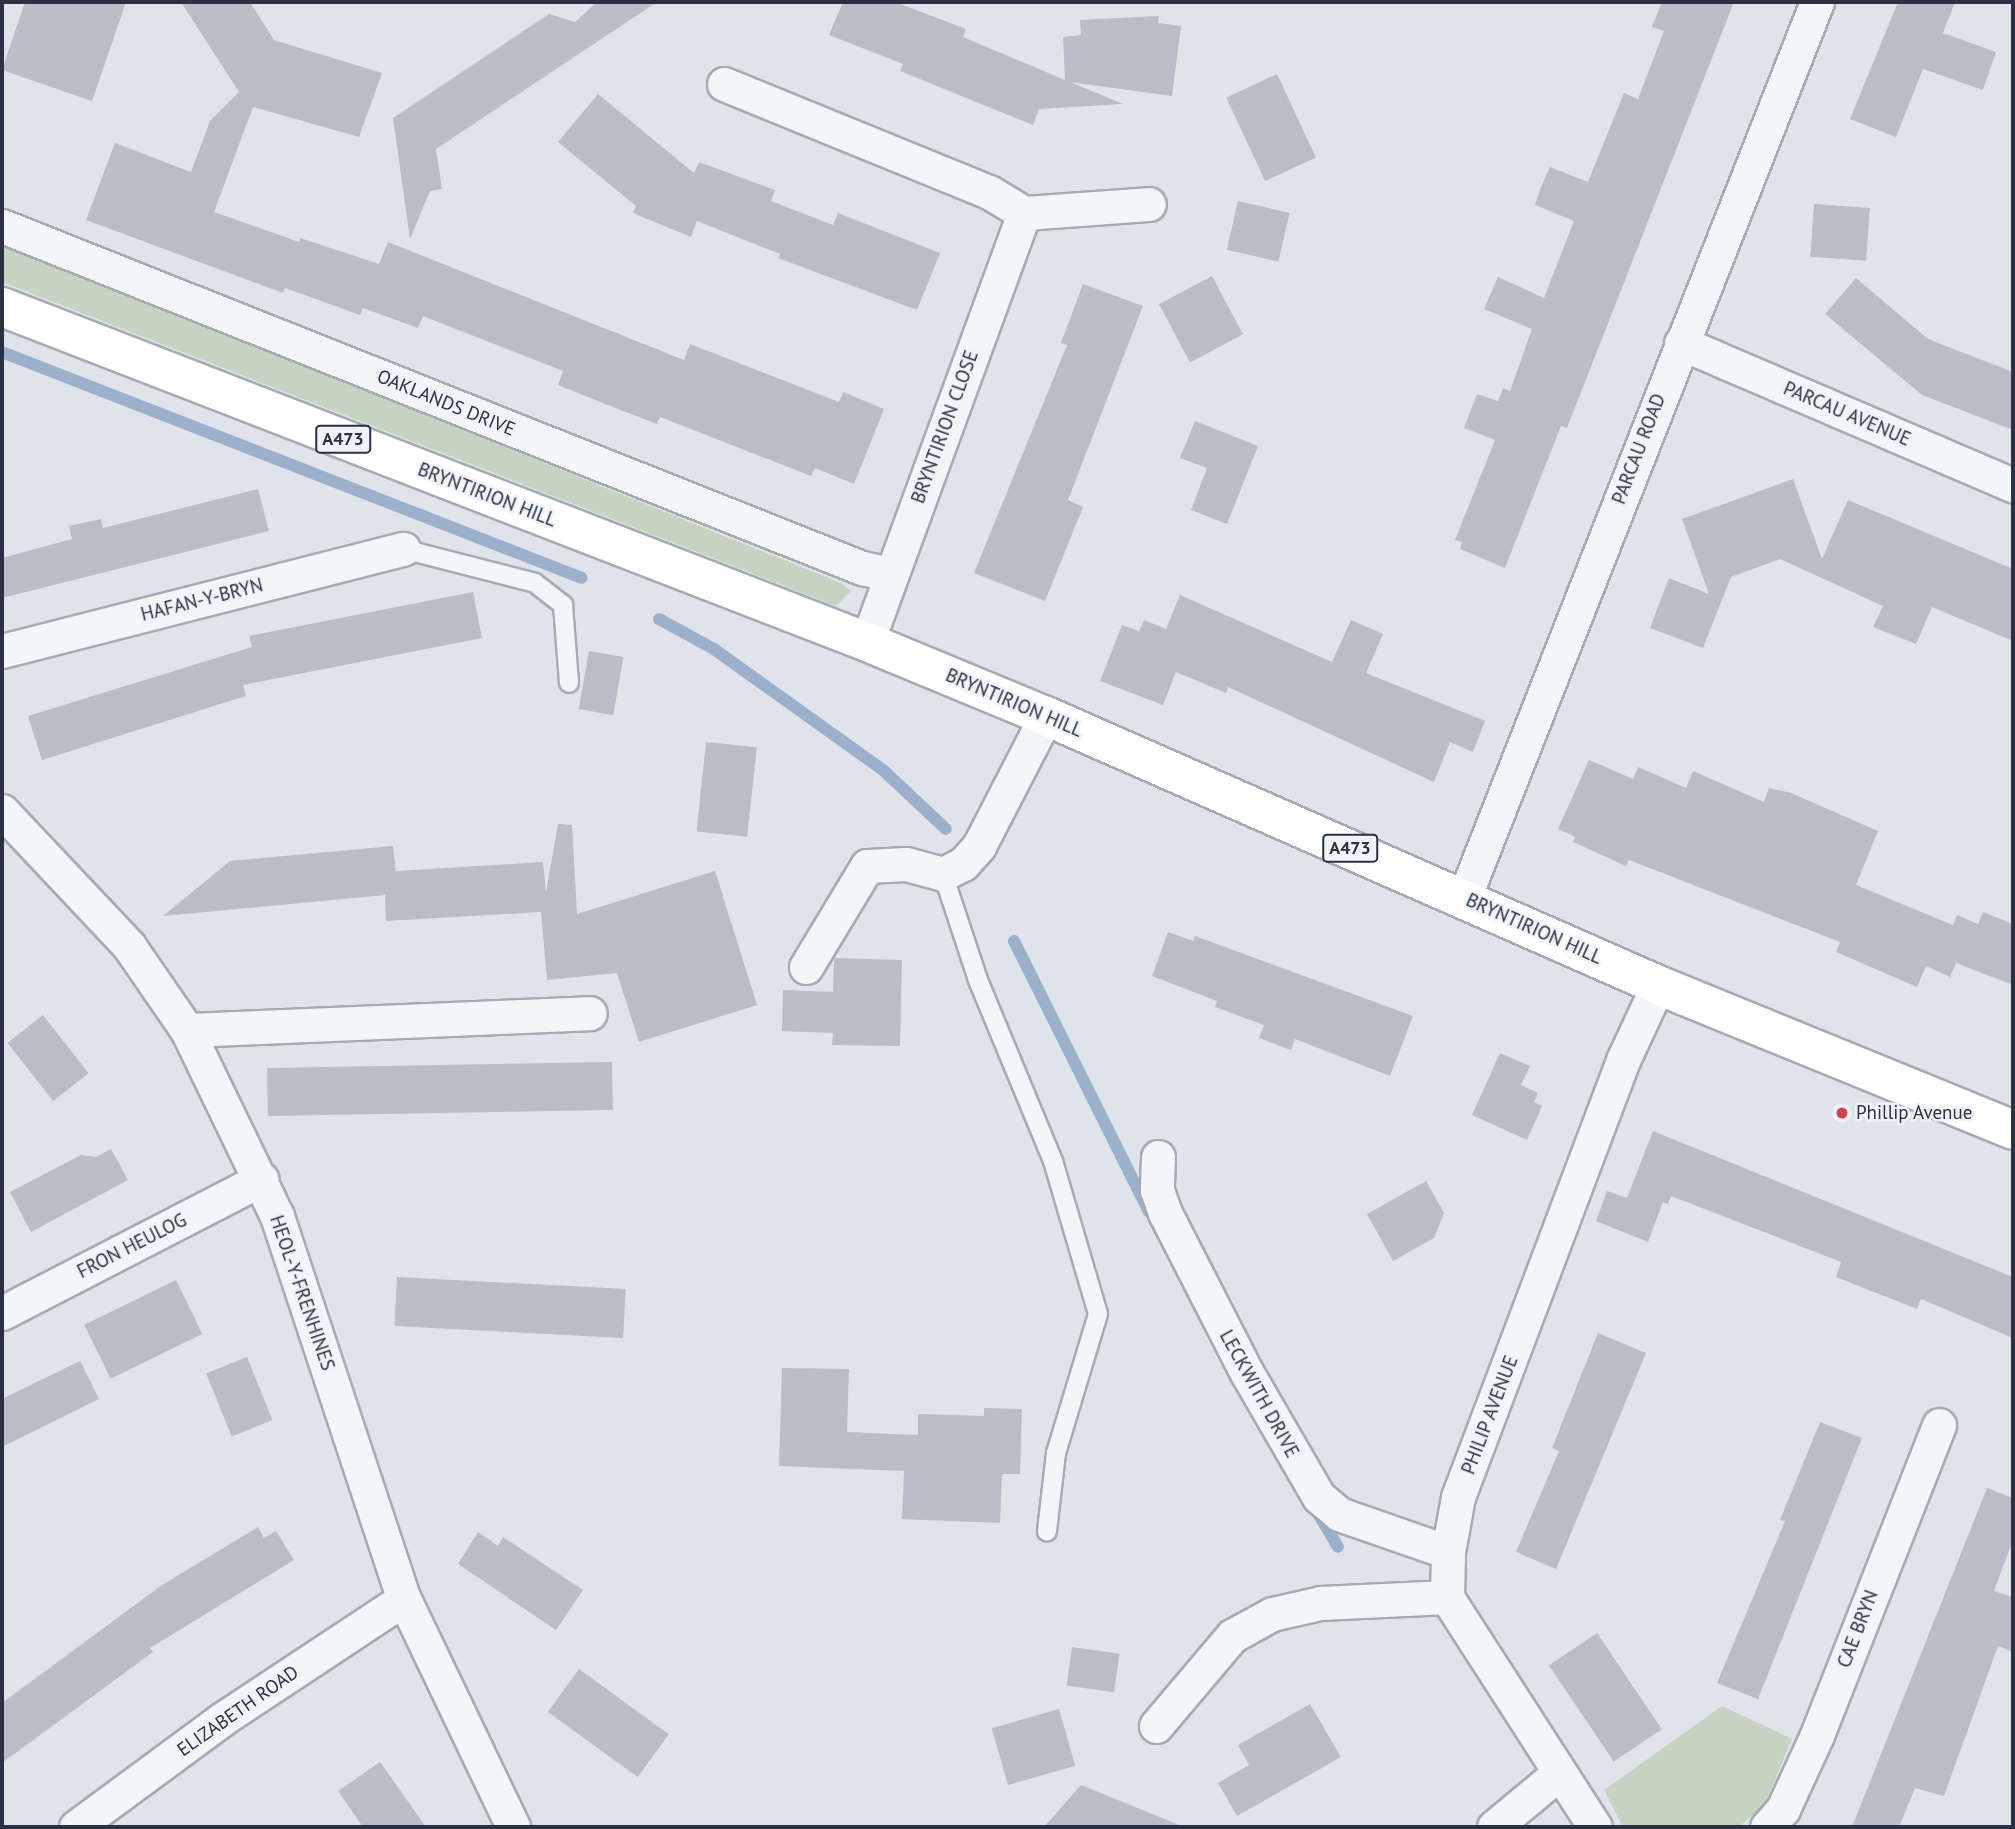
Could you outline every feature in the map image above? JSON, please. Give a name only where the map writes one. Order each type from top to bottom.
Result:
[{"type":"main road","name":"BRYNTIRION HILL","points":[[2,307],[867,642],[1046,716],[1658,985],[2013,1130]]},
{"type":"street","name":"PARCAU ROAD","points":[[1464,898],[1816,2]]},
{"type":"street","points":[[724,84],[989,192],[1024,213],[1149,204]]},
{"type":"street","name":"BRYNTIRION CLOSE","points":[[867,642],[1024,213]]},
{"type":"street","name":"OAKLANDS DRIVE","points":[[2,226],[862,568],[891,574]]},
{"type":"street","name":"PARCAU AVENUE","points":[[1681,343],[2013,485]]},
{"type":"street","name":"HAFAN-Y-BRYN","points":[[2,651],[403,549]]},
{"type":"street","points":[[806,967],[867,866],[906,864],[943,874],[963,864],[979,846],[1046,716]]},
{"type":"street","name":"HEOL-Y-FRENHINES","points":[[6,821],[130,946],[187,1030],[262,1179],[404,1599],[513,1827]]},
{"type":"street","name":"PHILIP AVENUE","points":[[1447,1597],[1448,1552],[1458,1497],[1624,1058],[1658,985]]},
{"type":"street","points":[[187,1030],[590,1013]]},
{"type":"street","name":"LECKWITH DRIVE","points":[[1158,1157],[1157,1190],[1166,1213],[1247,1373],[1319,1497],[1339,1514],[1448,1552]]},
{"type":"street","name":"FRON HEULOG","points":[[2,1313],[262,1179]]},
{"type":"street","name":"CAE BRYN","points":[[1767,1827],[1783,1809],[1817,1735],[1939,1425]]},
{"type":"street","points":[[1156,1726],[1232,1636],[1272,1614],[1321,1603],[1447,1597],[1595,1827]]},
{"type":"street","name":"ELIZABETH ROAD","points":[[76,1827],[221,1720],[404,1599]]},
{"type":"street","points":[[1494,1827],[1559,1773]]},
{"type":"lane","points":[[403,549],[535,583],[563,605],[569,683]]},
{"type":"lane","points":[[943,874],[978,981],[1054,1161],[1098,1314],[1056,1453],[1047,1531]]},
{"type":"green space","points":[[2,244],[841,583],[851,591],[836,606],[2,282]]},
{"type":"green space","points":[[1722,1706],[1792,1739],[1765,1804],[1739,1827],[1623,1827],[1604,1790]]},
{"type":"building","points":[[25,2],[126,2],[92,101],[2,70]]},
{"type":"building","points":[[181,2],[250,2],[274,40],[382,73],[359,137],[253,107],[214,212],[299,242],[300,238],[379,264],[388,242],[684,360],[690,344],[839,402],[843,392],[884,409],[854,484],[815,468],[811,476],[660,417],[657,424],[613,407],[558,385],[563,371],[423,316],[418,328],[363,308],[360,315],[285,288],[283,293],[86,220],[115,143],[191,172],[210,121],[239,92]]},
{"type":"building","points":[[597,2],[657,2],[436,149],[442,189],[430,191],[410,239],[393,118],[549,14],[575,22]]},
{"type":"building","points":[[843,2],[895,2],[966,29],[963,37],[1065,80],[1063,37],[1081,35],[1080,20],[1159,16],[1158,23],[1181,26],[1172,96],[1070,82],[1123,104],[1039,109],[1033,125],[900,71],[903,64],[829,35]]},
{"type":"building","points":[[1662,2],[1734,2],[1567,428],[1561,426],[1505,568],[1460,549],[1462,542],[1455,540],[1495,440],[1464,428],[1477,394],[1498,401],[1503,388],[1510,391],[1532,329],[1484,309],[1498,277],[1544,298],[1574,221],[1535,205],[1541,187],[1550,167],[1588,182],[1624,93],[1638,99],[1664,31],[1652,27]]},
{"type":"building","points":[[1898,2],[1955,2],[1943,33],[1996,52],[1983,90],[1923,69],[1896,137],[1850,119]]},
{"type":"building","points":[[1277,74],[1316,157],[1265,181],[1226,98]]},
{"type":"building","points":[[598,94],[694,173],[699,162],[775,190],[771,201],[833,225],[838,213],[940,253],[917,310],[778,258],[780,254],[697,221],[691,237],[633,213],[636,206],[558,142]]},
{"type":"building","points":[[1238,201],[1290,213],[1278,262],[1227,250]]},
{"type":"building","points":[[1814,204],[1870,208],[1866,261],[1810,257]]},
{"type":"building","points":[[1212,276],[1243,334],[1190,362],[1159,304]]},
{"type":"building","points":[[1856,278],[1928,339],[2013,372],[2013,430],[1922,395],[1825,314]]},
{"type":"building","points":[[1083,284],[1143,306],[1068,500],[1083,507],[1045,601],[974,573],[1067,345],[1061,343]]},
{"type":"building","points":[[1195,421],[1258,446],[1227,524],[1191,510],[1207,468],[1180,458]]},
{"type":"building","points":[[1793,479],[1822,559],[1848,500],[2013,569],[2013,641],[1932,607],[1916,644],[1873,627],[1883,606],[1780,559],[1731,577],[1703,648],[1650,628],[1669,578],[1709,594],[1682,519]]},
{"type":"building","points":[[258,489],[269,531],[2,598],[2,558],[72,539],[69,526],[101,519],[103,528]]},
{"type":"building","points":[[473,592],[482,638],[243,685],[246,696],[42,760],[28,716],[252,647],[249,636]]},
{"type":"building","points":[[1180,595],[1332,662],[1351,620],[1383,634],[1366,673],[1485,721],[1473,752],[1450,742],[1434,782],[1228,687],[1226,693],[1176,672],[1163,705],[1100,681],[1122,625],[1139,631],[1144,620],[1166,629]]},
{"type":"building","points":[[589,651],[623,657],[613,715],[579,709]]},
{"type":"building","points":[[706,742],[757,747],[747,837],[697,832]]},
{"type":"building","points":[[1589,760],[1633,779],[1638,767],[1686,788],[1693,771],[1764,802],[1769,788],[1791,793],[1878,831],[1856,885],[1953,925],[1957,915],[1978,924],[1983,912],[2013,924],[2013,985],[1956,963],[1950,977],[1926,966],[1917,987],[1836,952],[1840,942],[1629,860],[1626,866],[1573,842],[1575,837],[1558,829]]},
{"type":"building","points":[[558,824],[572,825],[577,914],[715,871],[757,1005],[639,1042],[617,973],[547,980],[541,912],[386,921],[385,895],[163,916],[230,861],[393,846],[396,871],[543,862],[546,892]]},
{"type":"building","points":[[1168,932],[1193,941],[1195,936],[1413,1016],[1390,1076],[1295,1039],[1291,1050],[1259,1038],[1264,1025],[1215,1007],[1217,1001],[1152,976]]},
{"type":"building","points":[[834,958],[902,960],[900,1046],[832,1045],[833,1033],[782,1031],[783,990],[833,992]]},
{"type":"building","points":[[43,1015],[89,1073],[53,1101],[8,1043]]},
{"type":"building","points":[[1500,1053],[1530,1066],[1521,1085],[1538,1093],[1534,1102],[1542,1106],[1527,1140],[1472,1115]]},
{"type":"building","points":[[612,1062],[613,1110],[268,1116],[267,1068]]},
{"type":"building","points":[[1653,1131],[2013,1277],[2013,1338],[1921,1299],[1917,1309],[1836,1277],[1841,1262],[1671,1196],[1668,1204],[1663,1202],[1648,1242],[1596,1221],[1607,1191],[1627,1198]]},
{"type":"building","points":[[111,1149],[128,1180],[31,1232],[10,1192],[81,1155],[96,1157]]},
{"type":"building","points":[[1426,1181],[1444,1213],[1434,1238],[1393,1261],[1367,1214]]},
{"type":"building","points":[[397,1277],[626,1289],[623,1338],[394,1326]]},
{"type":"building","points":[[176,1280],[202,1334],[111,1379],[84,1325]]},
{"type":"building","points":[[1598,1333],[1646,1353],[1556,1569],[1516,1552],[1559,1451],[1552,1448]]},
{"type":"building","points":[[247,1357],[272,1420],[232,1437],[206,1373]]},
{"type":"building","points":[[80,1361],[99,1399],[2,1447],[2,1399]]},
{"type":"building","points":[[782,1368],[849,1369],[847,1432],[918,1435],[918,1414],[984,1416],[984,1408],[1022,1409],[1020,1474],[1002,1474],[1000,1523],[902,1519],[904,1471],[779,1466]]},
{"type":"building","points":[[1820,1422],[1862,1438],[1758,1699],[1717,1683],[1785,1521],[1780,1520]]},
{"type":"building","points":[[1987,1488],[2013,1498],[2013,1540],[1994,1591],[2013,1597],[2013,1652],[1998,1646],[1944,1796],[1915,1788],[1899,1827],[1852,1827]]},
{"type":"building","points":[[258,1527],[264,1538],[276,1531],[294,1560],[150,1648],[153,1652],[2,1763],[2,1703],[162,1585]]},
{"type":"building","points":[[478,1532],[498,1546],[503,1537],[583,1590],[556,1630],[458,1564]]},
{"type":"building","points":[[1597,1633],[1662,1729],[1614,1762],[1549,1665]]},
{"type":"building","points":[[1072,1647],[1120,1654],[1114,1692],[1067,1686]]},
{"type":"building","points":[[579,1669],[669,1734],[638,1777],[548,1712]]},
{"type":"building","points":[[1310,1704],[1341,1757],[1237,1816],[1218,1783],[1249,1765],[1238,1745]]},
{"type":"building","points":[[1059,1709],[1075,1766],[1008,1785],[992,1728]]},
{"type":"building","points":[[380,1762],[426,1827],[363,1827],[338,1791]]},
{"type":"building","points":[[1081,1785],[1182,1826],[1044,1827]]},
{"type":"waterway","points":[[2,352],[582,578]]},
{"type":"waterway","points":[[659,619],[714,649],[883,770],[946,829]]},
{"type":"waterway","points":[[1014,941],[1149,1212]]},
{"type":"waterway","points":[[1315,1508],[1338,1547]]},
{"type":"place","name":"Phillip Avenue","points":[[1842,1113]]}]
